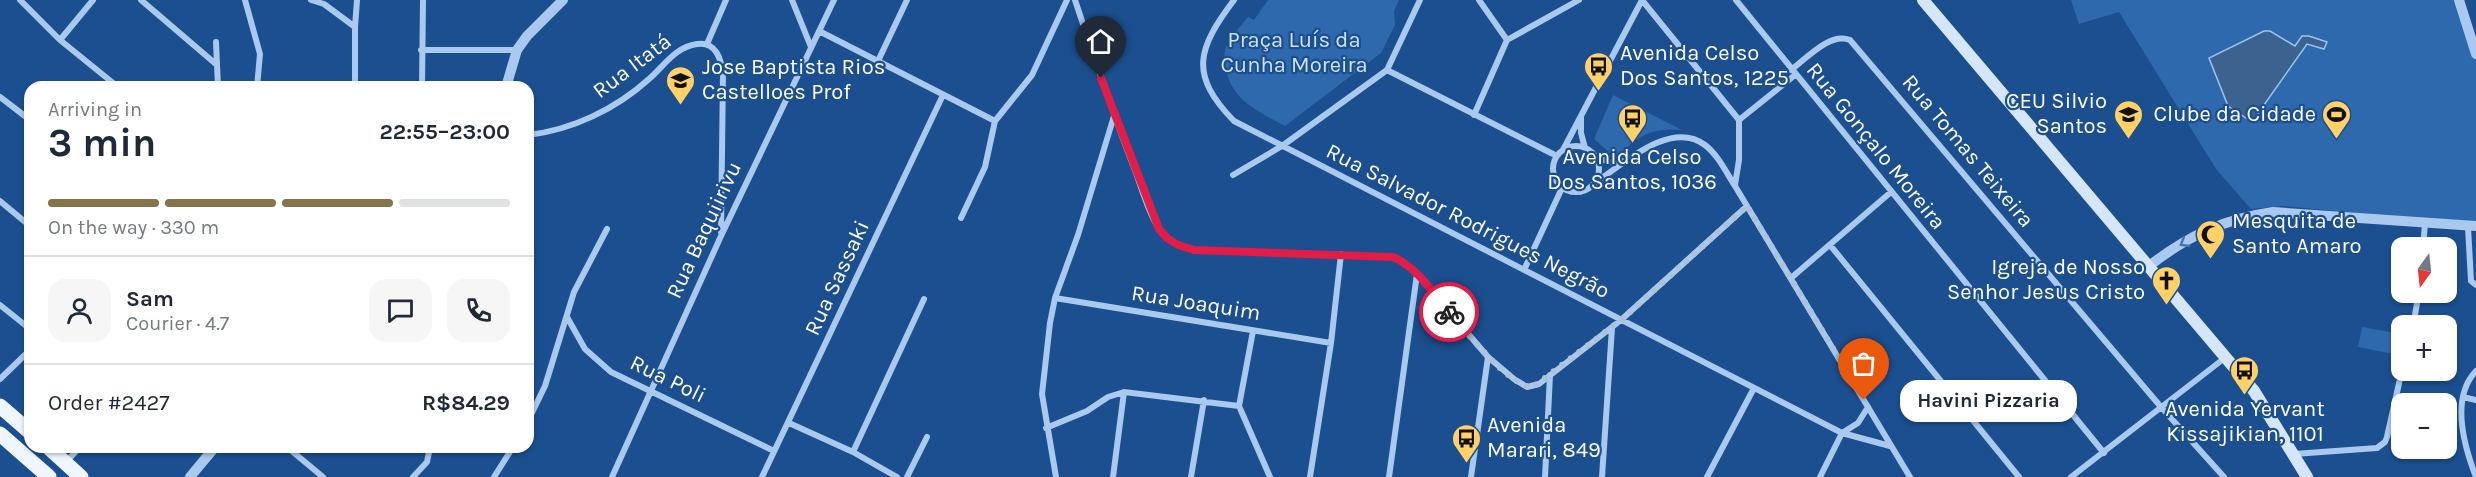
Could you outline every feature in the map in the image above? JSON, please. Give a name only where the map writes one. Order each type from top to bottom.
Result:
[{"type":"main road","points":[[1923,0],[2227,357],[2254,391],[2307,477]]},
{"type":"main road","points":[[0,406],[24,427]]},
{"type":"main road","points":[[0,434],[49,477]]},
{"type":"main road","points":[[55,453],[81,477]]},
{"type":"street","points":[[20,0],[60,40],[111,81]]},
{"type":"street","points":[[60,40],[93,0]]},
{"type":"street","points":[[141,0],[217,65]]},
{"type":"street","points":[[245,0],[260,54],[258,81]]},
{"type":"street","points":[[311,0],[324,2],[356,27]]},
{"type":"street","points":[[355,81],[357,0]]},
{"type":"street","points":[[422,81],[423,0]]},
{"type":"street","points":[[508,81],[517,50],[527,36],[563,0]]},
{"type":"street","points":[[707,44],[726,0]]},
{"type":"street","points":[[792,0],[811,47]]},
{"type":"street","name":"Rua Baquiirivu","points":[[612,477],[721,236],[834,0]]},
{"type":"street","points":[[878,61],[906,0]]},
{"type":"street","points":[[961,218],[986,167],[995,121],[1032,75],[1067,0]]},
{"type":"street","points":[[1075,0],[1114,116],[1159,229],[1167,238],[1178,245],[1194,250],[1393,257],[1402,261],[1417,274],[1488,357],[1527,387],[1539,384],[1612,328],[1747,206]]},
{"type":"street","name":"Rua Salvador Rodrigues Negrão","points":[[1234,0],[1212,29],[1206,42],[1204,69],[1208,87],[1217,104],[1234,122],[1842,433],[1890,446]]},
{"type":"street","points":[[1233,175],[1282,146],[1387,70],[1420,0]]},
{"type":"street","points":[[1479,0],[1507,40]]},
{"type":"street","points":[[1474,115],[1507,40],[1579,0]]},
{"type":"street","points":[[1735,186],[1739,160],[1740,120],[1642,0],[1563,150],[1557,156],[1553,172],[1562,188],[1579,192],[1659,140],[1681,136],[1704,144],[1717,156],[1890,446],[1910,477]]},
{"type":"street","name":"Rua Gonçalo Moreira","points":[[1736,0],[2104,453]]},
{"type":"street","points":[[2459,0],[2476,54]]},
{"type":"street","points":[[819,31],[995,121]]},
{"type":"street","name":"Rua Tomas Teixeira","points":[[1793,72],[1830,41],[1838,37],[1850,40],[2161,407],[2224,477]]},
{"type":"street","points":[[216,42],[218,81]]},
{"type":"street","name":"Rua Itatá","points":[[534,134],[564,129],[599,113],[630,94],[684,48],[707,44],[717,51],[723,74],[721,236]]},
{"type":"street","points":[[421,50],[517,50]]},
{"type":"street","points":[[1387,70],[1557,156]]},
{"type":"street","points":[[1740,120],[1793,72]]},
{"type":"street","name":"Rua Sassaki","points":[[762,477],[943,94]]},
{"type":"street","points":[[0,97],[24,115]]},
{"type":"street","points":[[1581,114],[1581,133],[1585,148]]},
{"type":"street","points":[[1056,477],[1046,428],[1042,393],[1055,298],[1078,235],[1114,116]]},
{"type":"street","points":[[1563,150],[1577,146],[1585,148],[1596,158],[1612,162],[1627,161]]},
{"type":"street","points":[[1594,183],[1599,172],[1596,158]]},
{"type":"street","points":[[1524,270],[1562,188]]},
{"type":"street","points":[[1791,278],[1891,192]]},
{"type":"street","points":[[0,201],[24,221]]},
{"type":"street","points":[[2149,266],[2206,230],[2240,217],[2273,212],[2472,227],[2471,281],[2476,285]]},
{"type":"street","points":[[2424,237],[2425,223]]},
{"type":"street","points":[[534,409],[545,386],[582,271],[607,229]]},
{"type":"street","points":[[1830,245],[2019,477]]},
{"type":"street","points":[[1310,477],[1331,343],[1341,254]]},
{"type":"street","points":[[1389,477],[1417,274]]},
{"type":"street","name":"Rua Joaquim","points":[[1055,298],[1331,343]]},
{"type":"street","points":[[854,452],[924,299]]},
{"type":"street","points":[[0,305],[24,324]]},
{"type":"street","name":"Rua Poli","points":[[567,317],[585,349],[611,372],[774,451]]},
{"type":"street","points":[[1602,477],[1612,328]]},
{"type":"street","points":[[1253,331],[1239,406],[1270,477]]},
{"type":"street","points":[[0,379],[24,356]]},
{"type":"street","points":[[1471,477],[1488,357]]},
{"type":"street","points":[[2072,477],[2227,357]]},
{"type":"street","points":[[2476,370],[2467,384],[2462,413],[2467,452],[2476,477]]},
{"type":"street","points":[[1545,477],[1550,375]]},
{"type":"street","points":[[2293,454],[2381,446],[2387,437],[2400,381]]},
{"type":"street","points":[[1707,477],[1754,388]]},
{"type":"street","points":[[1046,428],[1087,411],[1108,397],[1124,392],[1239,406]]},
{"type":"street","points":[[1113,477],[1124,392]]},
{"type":"street","points":[[2463,397],[2476,400]]},
{"type":"street","points":[[1191,477],[1204,400]]},
{"type":"street","points":[[1820,477],[1842,433],[1858,423],[1868,407]]},
{"type":"street","points":[[789,423],[854,452],[897,477]]},
{"type":"street","points":[[908,477],[927,437]]},
{"type":"street","points":[[65,462],[74,453]]},
{"type":"street","points":[[190,477],[210,453]]},
{"type":"street","points":[[294,453],[323,477]]},
{"type":"street","points":[[413,477],[424,466],[430,453]]},
{"type":"street","points":[[494,477],[509,453]]},
{"type":"green space","name":"Praça Luís da Cunha Moreira","points":[[1268,0],[1399,0],[1394,11],[1395,25],[1381,53],[1285,126],[1241,98],[1229,81],[1225,64],[1225,50],[1231,39],[1248,17],[1254,20]]},
{"type":"green space","name":"Clube da Cidade","points":[[2071,0],[2462,0],[2476,43],[2476,221],[2418,219],[2283,206],[2251,209],[2216,169],[2119,12],[2079,24]]},
{"type":"green space","points":[[1613,95],[1682,130],[1661,130],[1645,135],[1616,158],[1594,139]]},
{"type":"green space","points":[[2362,327],[2391,332],[2391,354],[2358,347]]},
{"type":"shaded area","points":[[2264,31],[2270,31],[2295,46],[2302,36],[2327,42],[2324,49],[2307,44],[2252,122],[2228,106],[2209,58]]},
{"type":"way so far","points":[[1449,312],[1488,357],[1522,386],[1533,387],[1612,328],[1747,206],[1864,400]]},
{"type":"place","name":"Avenida Celso Dos Santos, 1225","points":[[1599,92]]},
{"type":"place","name":"Jose Baptista Rios Castelloes Prof","points":[[681,106]]},
{"type":"place","name":"CEU Silvio Santos","points":[[2128,140]]},
{"type":"place","name":"Clube da Cidade","points":[[2337,140]]},
{"type":"place","name":"Avenida Celso Dos Santos, 1036","points":[[1632,144]]},
{"type":"place","name":"Mesquita de Santo Amaro","points":[[2211,260]]},
{"type":"place","name":"Igreja de Nosso Senhor Jesus Cristo","points":[[2166,306]]},
{"type":"place","name":"Avenida Yervant Kissajikian, 1101","points":[[2245,396]]},
{"type":"place","name":"Havini Pizzaria","points":[[1864,400]]},
{"type":"place","name":"Avenida Marari, 849","points":[[1466,464]]},
{"type":"route","points":[[1101,78],[1149,205],[1159,229],[1167,238],[1178,245],[1194,250],[1366,254],[1393,257],[1402,261],[1417,274],[1449,312]]}]
